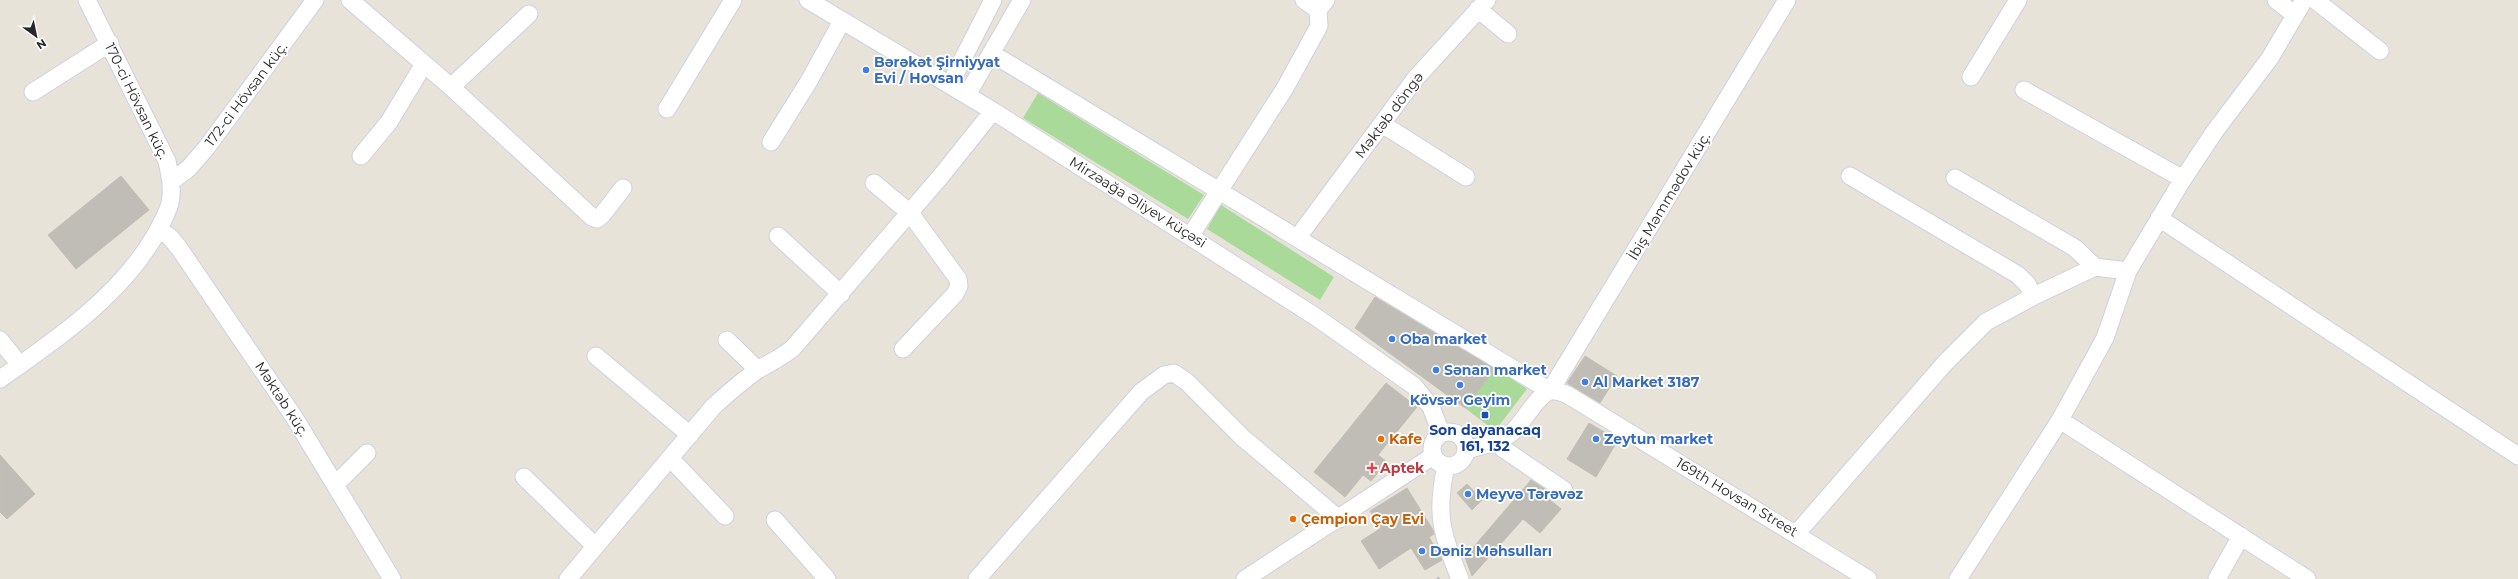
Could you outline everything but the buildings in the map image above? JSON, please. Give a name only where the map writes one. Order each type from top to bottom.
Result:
[{"type":"street","name":"170-ci Hövsan küç.","points":[[0,379],[20,366],[68,329],[122,282],[144,253],[159,229],[170,204],[171,182],[167,161],[110,43],[87,0]]},
{"type":"street","name":"172-ci Hövsan küç.","points":[[171,182],[189,168],[207,147],[315,0]]},
{"type":"street","points":[[350,0],[451,87],[592,217],[597,218],[602,215],[623,188]]},
{"type":"street","points":[[667,109],[733,0]]},
{"type":"street","name":"Mirzəağa Əliyev küçəsi","points":[[808,0],[950,84],[1191,235],[1316,317],[1414,386],[1431,406],[1441,433]]},
{"type":"street","points":[[950,84],[993,0]]},
{"type":"street","points":[[967,95],[1022,0]]},
{"type":"street","points":[[1191,235],[1285,88],[1319,26],[1322,5],[1304,0]]},
{"type":"street","name":"İbiş Məmmədov küç.","points":[[1550,391],[1787,0]]},
{"type":"street","points":[[1972,77],[2018,0]]},
{"type":"street","points":[[2276,0],[2295,15]]},
{"type":"street","points":[[1958,579],[2060,420],[2105,338],[2128,271],[2183,179],[2270,58],[2304,0]]},
{"type":"street","points":[[2315,0],[2380,51]]},
{"type":"street","points":[[1482,4],[1508,34]]},
{"type":"street","name":"Məktəb döngə","points":[[1298,237],[1415,79],[1482,4]]},
{"type":"street","points":[[451,87],[528,14]]},
{"type":"street","points":[[771,142],[809,81],[842,21]]},
{"type":"street","points":[[33,92],[110,43]]},
{"type":"street","name":"169th Hovsan Street","points":[[991,53],[1298,237],[1550,391],[1568,395],[1797,533],[1868,579]]},
{"type":"street","points":[[361,156],[389,122],[424,64]]},
{"type":"street","points":[[2024,90],[2183,179]]},
{"type":"street","points":[[568,579],[670,458],[732,389],[758,370],[779,359],[793,348],[910,213],[993,111]]},
{"type":"street","points":[[1382,124],[1466,177]]},
{"type":"street","points":[[1850,176],[2018,275],[2027,284],[2034,296]]},
{"type":"street","points":[[1955,178],[2075,248],[2095,267]]},
{"type":"street","points":[[874,182],[910,213],[958,279],[958,286],[954,294],[903,349]]},
{"type":"street","points":[[2160,218],[2518,456]]},
{"type":"street","name":"Məktəb küç.","points":[[159,229],[170,237],[179,248],[268,378],[336,484],[392,579]]},
{"type":"street","points":[[778,236],[841,294]]},
{"type":"street","points":[[1797,533],[1950,358],[1986,322],[2034,296],[2095,267],[2128,271]]},
{"type":"street","points":[[0,340],[20,366]]},
{"type":"street","points":[[727,340],[758,370]]},
{"type":"street","points":[[596,356],[690,435]]},
{"type":"street","points":[[977,579],[1141,392],[1164,375],[1174,373],[1187,382],[1243,438],[1339,519]]},
{"type":"street","points":[[1466,450],[1496,442],[1516,429],[1539,400],[1550,391]]},
{"type":"street","points":[[2060,420],[2307,579]]},
{"type":"street","points":[[1245,579],[1339,519],[1439,461],[1457,464],[1465,456],[1466,450],[1461,436],[1451,431],[1441,433],[1432,446],[1439,461],[1440,520],[1460,579]]},
{"type":"street","points":[[1496,442],[1502,448],[1564,490]]},
{"type":"street","points":[[336,484],[367,453]]},
{"type":"street","points":[[670,458],[726,516]]},
{"type":"street","points":[[524,477],[596,546]]},
{"type":"street","points":[[775,520],[827,579]]},
{"type":"street","points":[[2217,579],[2241,536]]},
{"type":"green space","points":[[1038,93],[1204,195],[1188,219],[1023,118]]},
{"type":"green space","points":[[1221,205],[1334,277],[1320,300],[1207,229]]},
{"type":"green space","points":[[1495,368],[1527,389],[1495,431],[1465,408]]},
{"type":"place","name":"Bərəkət Şirniyyat Evi / Hovsan","points":[[866,70]]},
{"type":"place","name":"Oba market","points":[[1392,339]]},
{"type":"place","name":"Sənan market","points":[[1436,370]]},
{"type":"place","name":"Al Market 3187","points":[[1585,382]]},
{"type":"place","name":"Kövsər Geyim","points":[[1460,385]]},
{"type":"place","name":"Son dayanacaq 161, 132","points":[[1485,415]]},
{"type":"place","name":"Kafe","points":[[1381,439]]},
{"type":"place","name":"Zeytun market","points":[[1596,439]]},
{"type":"place","name":"Aptek","points":[[1372,468]]},
{"type":"place","name":"Meyvə Tərəvəz","points":[[1468,494]]},
{"type":"place","name":"Çempion Çay Evi","points":[[1293,519]]},
{"type":"place","name":"Dəniz Məhsulları","points":[[1422,551]]}]
